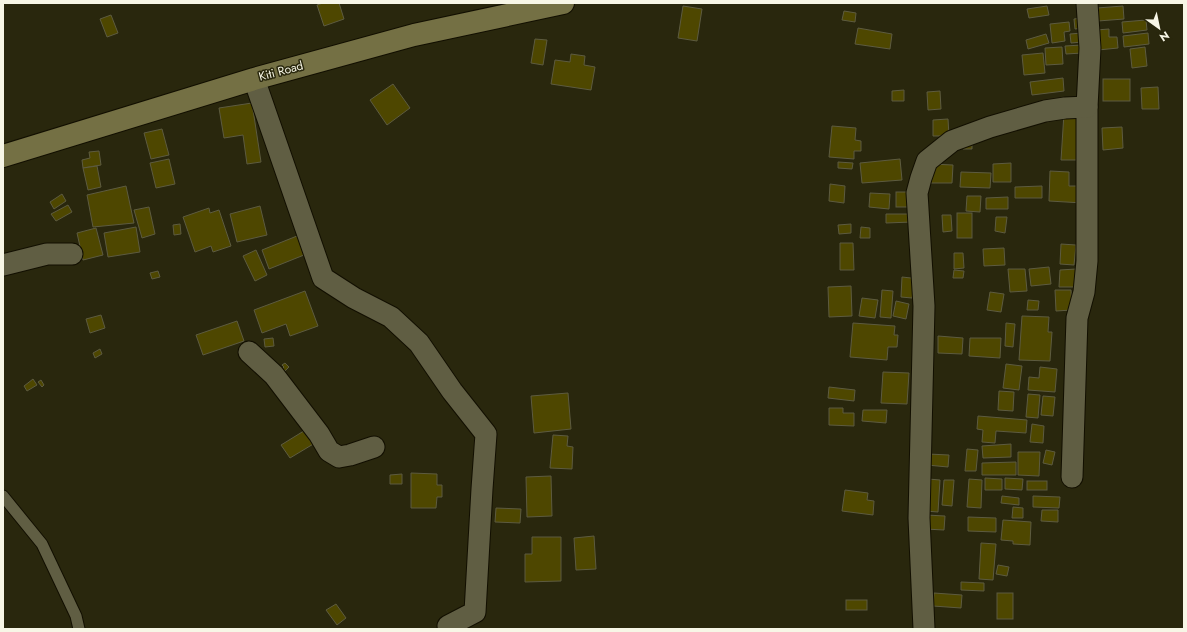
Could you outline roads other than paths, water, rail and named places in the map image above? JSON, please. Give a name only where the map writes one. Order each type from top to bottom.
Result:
[{"type":"street","name":"Kiti Road","points":[[3,156],[254,79],[414,35],[513,8],[563,3]]},
{"type":"street","points":[[1072,477],[1077,318],[1084,292],[1087,261],[1087,107],[1090,48],[1087,3]]},
{"type":"street","points":[[254,79],[323,278],[354,298],[391,317],[420,343],[452,391],[486,434],[475,612],[443,628]]},
{"type":"street","points":[[924,629],[919,518],[924,306],[917,193],[921,178],[927,161],[952,142],[990,127],[1046,111],[1087,107]]},
{"type":"street","points":[[3,265],[46,254],[72,254]]},
{"type":"street","points":[[249,352],[274,375],[319,434],[329,451],[339,457],[374,447]]},
{"type":"lane","points":[[3,496],[42,544],[76,616],[79,629]]}]
